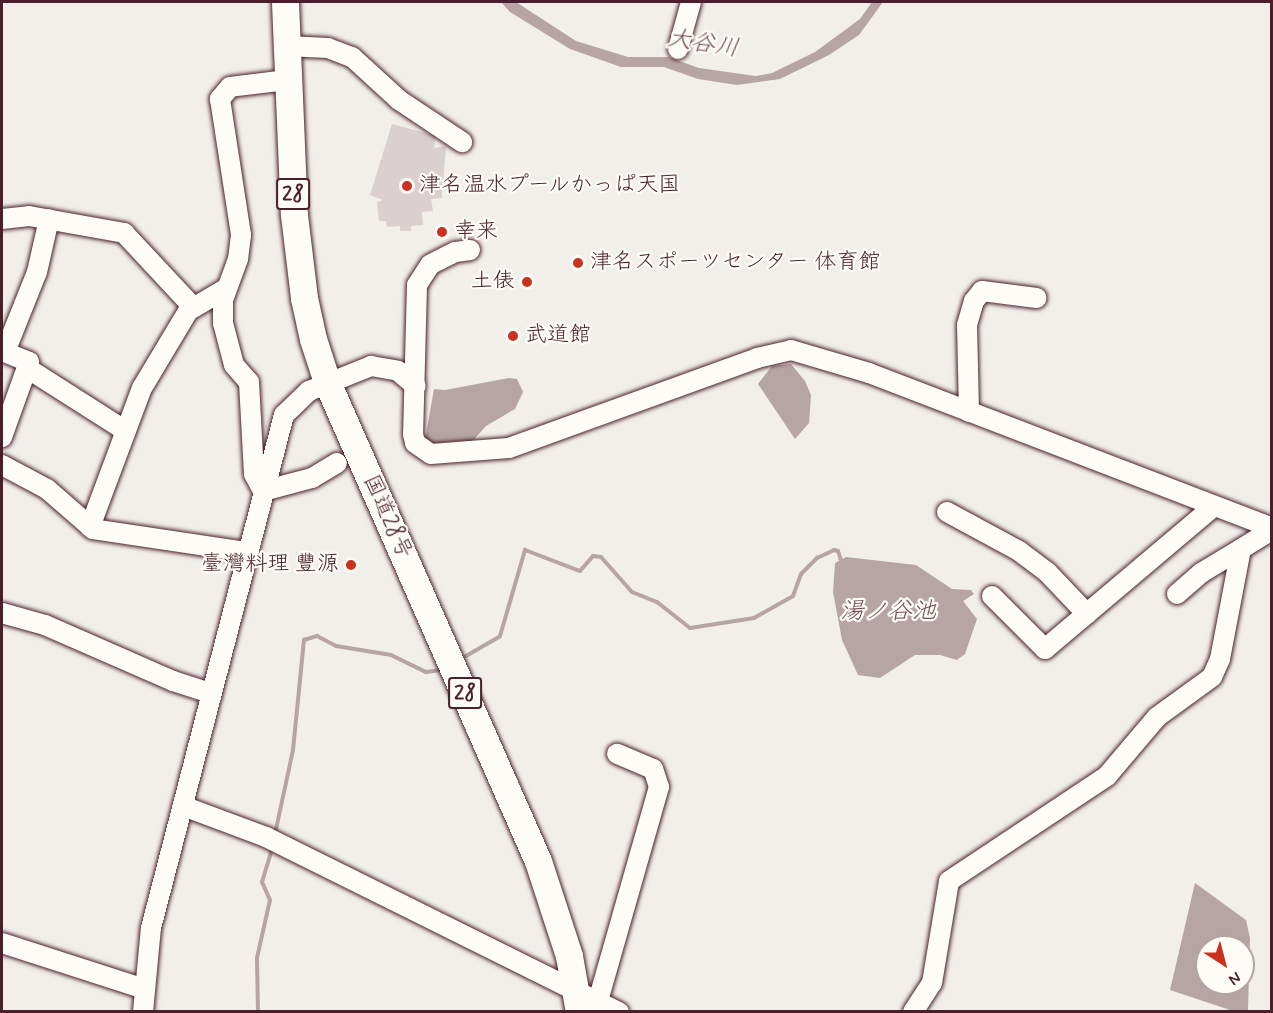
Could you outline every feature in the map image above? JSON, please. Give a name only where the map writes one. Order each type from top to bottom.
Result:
[{"type":"highway","name":"国道28号","points":[[285,2],[287,80],[298,259],[313,339],[327,382],[519,814],[548,887],[584,1001]]},
{"type":"street","points":[[678,49],[691,2]]},
{"type":"street","points":[[286,46],[328,48],[351,57],[399,100],[462,142]]},
{"type":"street","points":[[263,491],[257,483],[253,464],[249,382],[234,365],[223,323],[227,288],[238,259],[241,235],[220,99],[230,87],[287,80]]},
{"type":"street","points":[[2,219],[29,216],[124,233],[193,307]]},
{"type":"street","points":[[2,437],[29,362],[3,351],[37,272],[49,219]]},
{"type":"street","points":[[470,250],[455,252],[430,265],[417,285],[416,386],[412,434],[424,451],[438,455],[509,448],[757,358],[791,350],[842,363],[1212,508],[1272,529]]},
{"type":"street","points":[[90,527],[142,388],[193,307],[227,288]]},
{"type":"street","points":[[969,412],[967,325],[974,301],[982,291],[1037,298]]},
{"type":"street","points":[[143,1011],[151,928],[263,491],[286,411],[299,398],[327,382],[376,366],[398,371],[416,386]]},
{"type":"street","points":[[27,368],[126,431]]},
{"type":"street","points":[[263,491],[312,478],[337,462]]},
{"type":"street","points":[[2,465],[47,489],[90,527],[248,552]]},
{"type":"street","points":[[992,596],[1045,649],[1212,508]]},
{"type":"street","points":[[947,512],[1019,551],[1047,572],[1087,614]]},
{"type":"street","points":[[1177,594],[1201,573],[1272,529]]},
{"type":"street","points":[[913,1011],[932,983],[950,881],[1107,776],[1157,717],[1212,677],[1220,659],[1241,549]]},
{"type":"street","points":[[2,613],[45,625],[173,681],[211,693]]},
{"type":"street","points":[[584,1001],[659,787],[653,769],[617,754]]},
{"type":"street","points":[[183,806],[266,837],[584,1001],[619,1011]]},
{"type":"street","points":[[2,943],[144,989]]},
{"type":"shaded area","name":"津名温水プールかっぱ天国","points":[[392,124],[436,136],[434,148],[446,146],[442,198],[431,199],[433,211],[422,212],[423,225],[411,226],[411,231],[400,231],[400,226],[387,227],[386,221],[379,221],[377,202],[383,200],[370,195]]},
{"type":"water","name":"大谷川","points":[[501,2],[516,2],[576,41],[628,57],[668,57],[699,68],[756,76],[772,73],[815,52],[860,19],[872,2],[883,2],[859,35],[829,55],[780,79],[737,85],[698,79],[664,67],[621,67],[570,49],[510,12]]},
{"type":"water","points":[[791,364],[805,381],[811,395],[809,423],[795,439],[758,384],[772,366]]},
{"type":"water","points":[[509,378],[517,379],[523,392],[515,409],[486,426],[469,445],[433,448],[425,440],[434,389],[445,390]]},
{"type":"water","name":"湯ノ谷池","points":[[846,557],[916,565],[952,589],[971,590],[974,594],[963,601],[977,619],[965,654],[957,660],[940,655],[915,655],[880,678],[858,675],[842,640],[833,592],[835,563]]},
{"type":"water","points":[[1195,883],[1246,920],[1249,935],[1195,935],[1195,995],[1248,995],[1248,1011],[1233,1011],[1170,990]]},
{"type":"waterway","points":[[466,656],[500,636],[525,550],[580,571],[593,556],[601,557],[632,592],[657,602],[690,628],[754,618],[793,596],[801,574],[817,558],[834,550],[838,551],[841,560]]},
{"type":"waterway","points":[[275,834],[293,750],[304,640],[317,636],[336,646],[391,655],[426,672],[441,670]]},
{"type":"waterway","points":[[258,1012],[257,958],[270,900],[262,882],[273,847]]},
{"type":"place","name":"津名温水プールかっぱ天国","points":[[407,186]]},
{"type":"place","name":"幸来","points":[[442,232]]},
{"type":"place","name":"津名スポーツセンター 体育館","points":[[578,263]]},
{"type":"place","name":"土俵","points":[[527,282]]},
{"type":"place","name":"武道館","points":[[513,336]]},
{"type":"place","name":"臺灣料理 豐源","points":[[351,565]]}]
